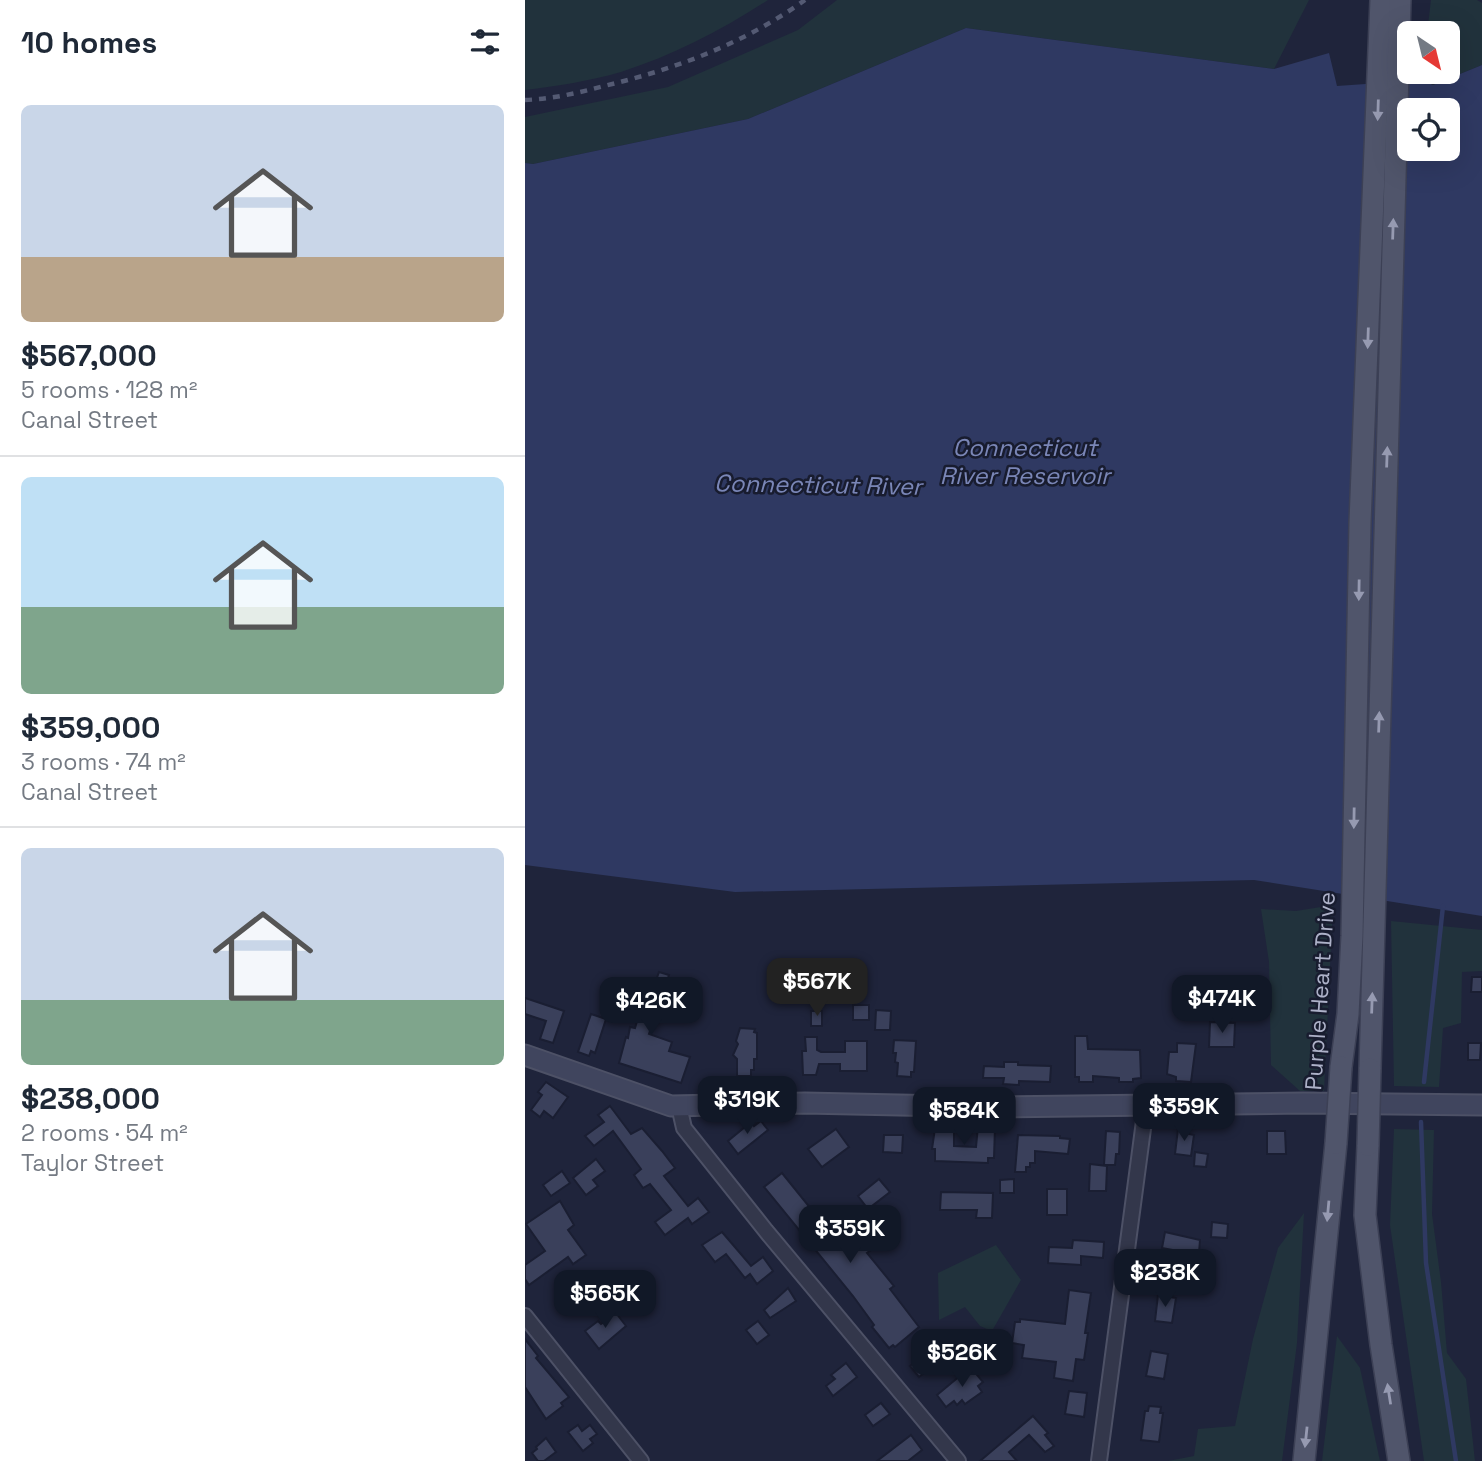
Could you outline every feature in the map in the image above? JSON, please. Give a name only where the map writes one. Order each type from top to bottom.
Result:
[{"type":"main road","points":[[1381,0],[1389,43],[1385,525],[1365,1215],[1399,1461]]},
{"type":"main road","points":[[1389,43],[1400,0]]},
{"type":"main road","name":"Purple Heart Drive","points":[[1304,1461],[1336,1143],[1352,936],[1360,522],[1389,43]]},
{"type":"street","points":[[525,1055],[671,1106],[805,1102],[993,1107],[1303,1103],[1482,1105]]},
{"type":"street","points":[[679,1106],[684,1128],[958,1461]]},
{"type":"street","points":[[1099,1461],[1146,1106]]},
{"type":"street","points":[[525,1316],[641,1461]]},
{"type":"shaded area","points":[[525,0],[768,0],[733,22],[660,58],[597,78],[525,90]]},
{"type":"shaded area","points":[[837,0],[1309,0],[1274,69],[966,28],[748,119],[533,164],[525,163],[525,117],[668,87],[798,30]]},
{"type":"shaded area","points":[[1431,0],[1477,0],[1482,3],[1482,65],[1460,74],[1460,21],[1428,21]]},
{"type":"shaded area","points":[[1333,905],[1324,1091],[1300,1091],[1271,1065],[1269,962],[1261,909],[1296,911]]},
{"type":"shaded area","points":[[1391,921],[1482,930],[1482,971],[1462,972],[1461,1023],[1443,1028],[1439,1087],[1394,1086]]},
{"type":"shaded area","points":[[1394,1129],[1434,1130],[1432,1214],[1447,1353],[1466,1379],[1475,1461],[1424,1461],[1390,1225]]},
{"type":"shaded area","points":[[1304,1213],[1297,1343],[1282,1461],[1168,1461],[1194,1456],[1198,1429],[1235,1426],[1253,1339],[1278,1248]]},
{"type":"shaded area","points":[[996,1245],[1021,1280],[992,1331],[980,1326],[965,1307],[939,1320],[938,1273]]},
{"type":"shaded area","points":[[1337,1336],[1360,1368],[1380,1461],[1322,1461]]},
{"type":"water","name":"Connecticut River Reservoir","points":[[966,28],[1274,69],[1329,53],[1337,86],[1397,82],[1397,84],[1460,84],[1460,74],[1482,65],[1482,916],[1254,880],[735,892],[525,865],[525,163],[533,164],[748,119]]},
{"type":"building","points":[[659,972],[669,975],[649,1034],[672,1042],[669,1051],[690,1057],[681,1083],[619,1063],[626,1037],[628,1038],[630,1027],[635,1028],[643,1001],[627,998],[630,983],[654,986]]},
{"type":"building","points":[[1472,977],[1482,977],[1482,992],[1471,992]]},
{"type":"building","points":[[525,998],[564,1011],[553,1043],[540,1039],[546,1021],[525,1014]]},
{"type":"building","points":[[853,1005],[869,1005],[869,1020],[853,1020]]},
{"type":"building","points":[[876,1010],[891,1011],[890,1030],[875,1030]]},
{"type":"building","points":[[811,1011],[822,1011],[822,1026],[811,1026]]},
{"type":"building","points":[[591,1014],[606,1019],[595,1053],[591,1051],[589,1056],[578,1052]]},
{"type":"building","points":[[1210,1022],[1235,1023],[1234,1047],[1209,1047]]},
{"type":"building","points":[[740,1028],[755,1029],[754,1032],[757,1033],[757,1059],[754,1059],[751,1076],[737,1076],[737,1059],[733,1055]]},
{"type":"building","points":[[1075,1036],[1087,1036],[1088,1049],[1140,1050],[1141,1078],[1133,1079],[1133,1082],[1119,1082],[1119,1078],[1093,1076],[1093,1082],[1079,1082],[1079,1077],[1075,1077]]},
{"type":"building","points":[[805,1037],[817,1037],[817,1050],[821,1052],[845,1052],[845,1041],[867,1041],[867,1071],[840,1071],[840,1064],[819,1064],[816,1075],[803,1075],[802,1051],[806,1051]]},
{"type":"building","points":[[894,1040],[916,1041],[914,1072],[911,1072],[911,1077],[897,1076]]},
{"type":"building","points":[[1177,1043],[1196,1044],[1191,1082],[1176,1081],[1176,1077],[1167,1074],[1169,1052],[1177,1052]]},
{"type":"building","points":[[1468,1043],[1481,1043],[1480,1060],[1468,1060]]},
{"type":"building","points":[[1004,1062],[1051,1066],[1050,1082],[1019,1081],[1019,1085],[1003,1084],[1004,1078],[983,1078],[984,1066],[1004,1067]]},
{"type":"building","points":[[546,1082],[568,1097],[553,1118],[544,1111],[540,1117],[531,1110],[542,1095],[538,1092]]},
{"type":"building","points":[[610,1106],[631,1134],[642,1128],[662,1151],[675,1168],[664,1176],[688,1206],[698,1198],[709,1212],[692,1224],[688,1218],[665,1235],[655,1222],[671,1210],[650,1184],[643,1188],[634,1175],[641,1169],[613,1131],[594,1146],[585,1136],[604,1122],[598,1115]]},
{"type":"building","points":[[761,1121],[768,1130],[738,1154],[728,1141],[751,1122],[754,1126]]},
{"type":"building","points":[[978,1126],[995,1127],[994,1158],[988,1158],[988,1163],[935,1161],[935,1149],[932,1149],[935,1128],[954,1131],[954,1146],[976,1147]]},
{"type":"building","points":[[836,1129],[849,1147],[822,1167],[808,1149]]},
{"type":"building","points":[[1178,1129],[1189,1130],[1189,1134],[1194,1135],[1191,1156],[1175,1154]]},
{"type":"building","points":[[1106,1131],[1120,1132],[1119,1154],[1116,1154],[1115,1165],[1104,1165]]},
{"type":"building","points":[[1267,1131],[1285,1131],[1286,1154],[1267,1154]]},
{"type":"building","points":[[884,1135],[903,1135],[902,1153],[883,1152]]},
{"type":"building","points":[[1018,1135],[1060,1136],[1070,1139],[1068,1154],[1035,1151],[1035,1163],[1026,1167],[1026,1172],[1015,1172]]},
{"type":"building","points":[[1195,1152],[1208,1154],[1206,1167],[1194,1166]]},
{"type":"building","points":[[596,1159],[605,1171],[593,1180],[598,1186],[586,1195],[573,1178]]},
{"type":"building","points":[[1090,1164],[1107,1166],[1106,1191],[1089,1191]]},
{"type":"building","points":[[562,1171],[570,1183],[551,1196],[543,1185]]},
{"type":"building","points":[[782,1173],[836,1240],[844,1235],[849,1241],[870,1226],[882,1242],[867,1253],[894,1286],[890,1289],[919,1327],[895,1347],[893,1345],[889,1348],[853,1296],[764,1187]]},
{"type":"building","points":[[879,1179],[890,1192],[868,1209],[858,1196]]},
{"type":"building","points":[[1014,1179],[1014,1193],[1000,1193],[1000,1180]]},
{"type":"building","points":[[1047,1189],[1067,1189],[1067,1215],[1047,1215]]},
{"type":"building","points":[[941,1192],[993,1193],[992,1218],[976,1218],[977,1210],[940,1210]]},
{"type":"building","points":[[560,1201],[574,1225],[568,1230],[586,1255],[573,1264],[568,1257],[529,1285],[525,1279],[525,1265],[545,1251],[526,1224]]},
{"type":"building","points":[[1212,1222],[1228,1224],[1227,1238],[1211,1237]]},
{"type":"building","points":[[722,1232],[751,1266],[763,1257],[773,1271],[757,1284],[750,1274],[745,1278],[726,1254],[715,1262],[702,1245]]},
{"type":"building","points":[[1165,1232],[1200,1240],[1199,1253],[1184,1251],[1183,1255],[1162,1248]]},
{"type":"building","points":[[1073,1240],[1104,1242],[1103,1258],[1081,1256],[1081,1265],[1048,1263],[1049,1247],[1072,1248]]},
{"type":"building","points":[[788,1288],[796,1301],[770,1318],[764,1310]]},
{"type":"building","points":[[1069,1290],[1091,1293],[1084,1360],[1076,1359],[1073,1381],[1054,1378],[1056,1362],[1022,1358],[1024,1345],[1012,1343],[1015,1322],[1020,1322],[1020,1319],[1065,1324]]},
{"type":"building","points":[[1158,1295],[1176,1298],[1172,1323],[1155,1321]]},
{"type":"building","points":[[616,1313],[626,1326],[599,1349],[585,1331],[598,1321],[601,1324]]},
{"type":"building","points":[[758,1321],[769,1335],[757,1344],[746,1330]]},
{"type":"building","points":[[525,1339],[538,1356],[536,1358],[569,1397],[561,1403],[563,1406],[546,1419],[525,1387]]},
{"type":"building","points":[[935,1341],[946,1355],[919,1377],[910,1366],[917,1360],[915,1358]]},
{"type":"building","points":[[1151,1351],[1168,1354],[1164,1379],[1146,1376]]},
{"type":"building","points":[[846,1363],[857,1377],[833,1396],[826,1386],[835,1379],[831,1375]]},
{"type":"building","points":[[967,1370],[969,1373],[973,1370],[983,1382],[978,1386],[982,1392],[965,1404],[962,1400],[957,1405],[954,1401],[946,1407],[937,1395]]},
{"type":"building","points":[[1069,1391],[1087,1393],[1084,1417],[1065,1414]]},
{"type":"building","points":[[881,1403],[890,1414],[873,1426],[865,1415]]},
{"type":"building","points":[[1149,1406],[1161,1407],[1160,1413],[1163,1413],[1159,1442],[1141,1440],[1145,1411],[1148,1411]]},
{"type":"building","points":[[1033,1416],[1048,1433],[1045,1435],[1054,1446],[1045,1452],[1029,1435],[1009,1452],[1017,1461],[980,1461]]},
{"type":"building","points":[[578,1425],[582,1431],[590,1425],[597,1434],[590,1439],[593,1443],[583,1451],[568,1432]]},
{"type":"building","points":[[911,1435],[922,1450],[908,1461],[877,1461]]},
{"type":"building","points":[[546,1438],[556,1452],[544,1461],[538,1461],[532,1453]]},
{"type":"waterway","points":[[1424,1082],[1443,906]]},
{"type":"waterway","points":[[1421,1122],[1426,1263],[1456,1461]]},
{"type":"railway","points":[[525,100],[584,91],[683,63],[734,42],[805,0]]},
{"type":"water label","name":"Connecticut River","points":[[818,485]]}]
